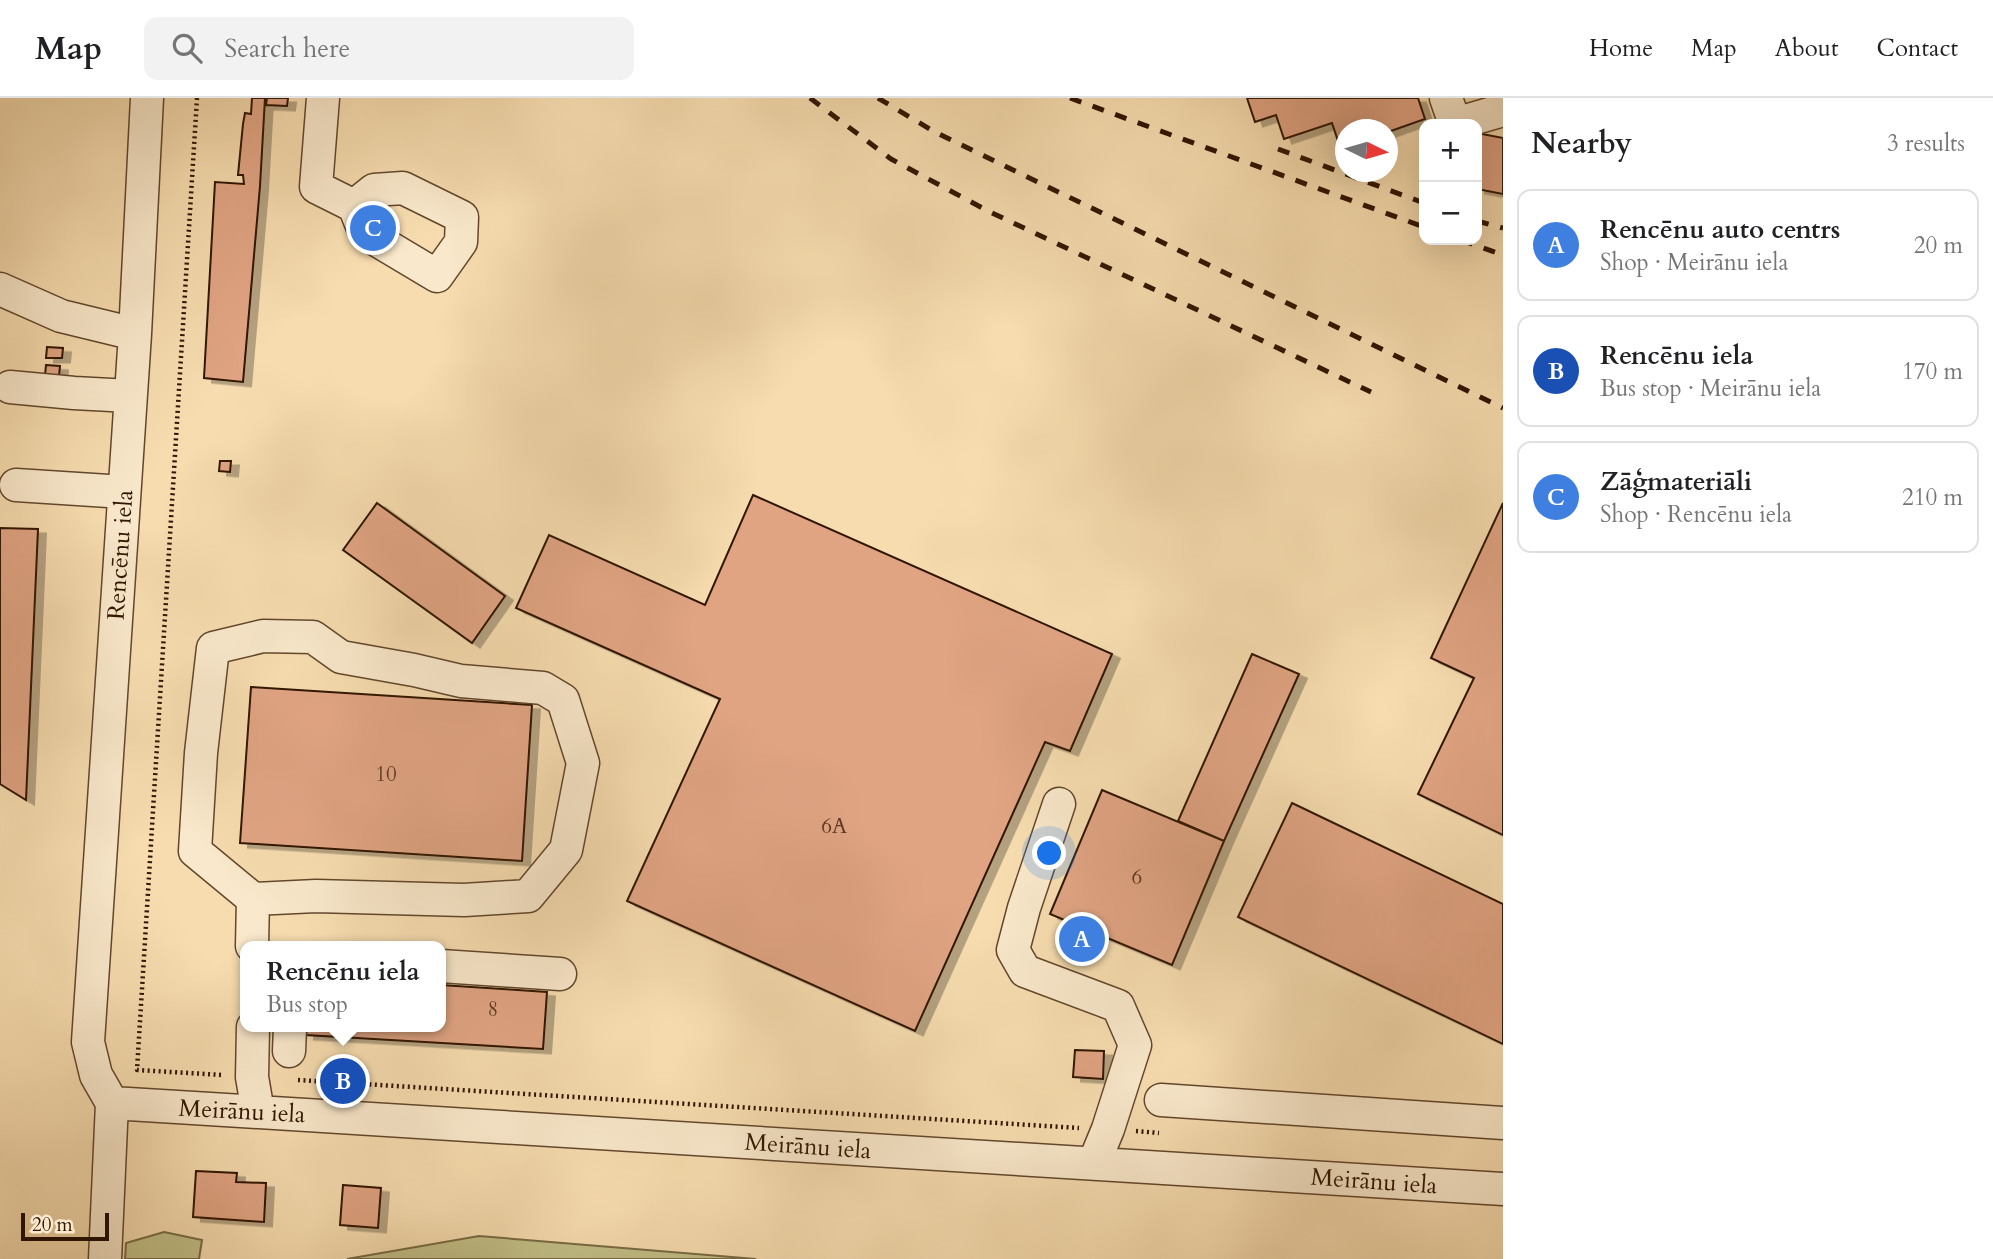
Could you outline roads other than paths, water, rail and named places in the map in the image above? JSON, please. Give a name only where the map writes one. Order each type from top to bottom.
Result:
[{"type":"street","name":"Rencēnu iela","points":[[112,1103],[96,1074],[89,1042],[135,334],[147,98]]},
{"type":"street","points":[[323,98],[316,187],[354,206]]},
{"type":"street","points":[[1446,98],[1455,124],[1503,110]]},
{"type":"street","points":[[0,289],[61,316],[135,334]]},
{"type":"street","points":[[10,387],[130,396]]},
{"type":"street","points":[[16,485],[124,492]]},
{"type":"street","points":[[263,636],[313,637],[341,657],[461,681],[543,688],[563,700],[583,763],[566,850],[528,896],[464,900],[316,895],[253,899],[195,851],[201,753],[213,648],[263,636]]},
{"type":"street","points":[[1059,804],[1024,908],[1013,950],[1025,971],[1118,1006],[1135,1045],[1094,1163]]},
{"type":"street","points":[[251,941],[253,899]]},
{"type":"street","points":[[446,966],[560,974]]},
{"type":"street","points":[[253,1032],[252,1077],[257,1112]]},
{"type":"street","points":[[1161,1100],[1503,1123]]},
{"type":"street","points":[[104,1259],[112,1103]]},
{"type":"street","name":"Meirānu iela","points":[[112,1103],[1503,1189]]},
{"type":"railway","points":[[810,98],[891,159],[988,211],[1371,392]]},
{"type":"railway","points":[[878,98],[933,131],[1503,408]]},
{"type":"railway","points":[[1070,98],[1419,225]]},
{"type":"railway","points":[[1278,149],[1419,201]]},
{"type":"railway","points":[[1482,222],[1503,228]]},
{"type":"railway","points":[[1475,245],[1503,255]]},
{"type":"place","name":"Zāģmateriāli","points":[[373,228]]},
{"type":"place","name":"Rencēnu auto centrs","points":[[1082,939]]},
{"type":"place","name":"Rencēnu iela","points":[[343,1081]]}]
